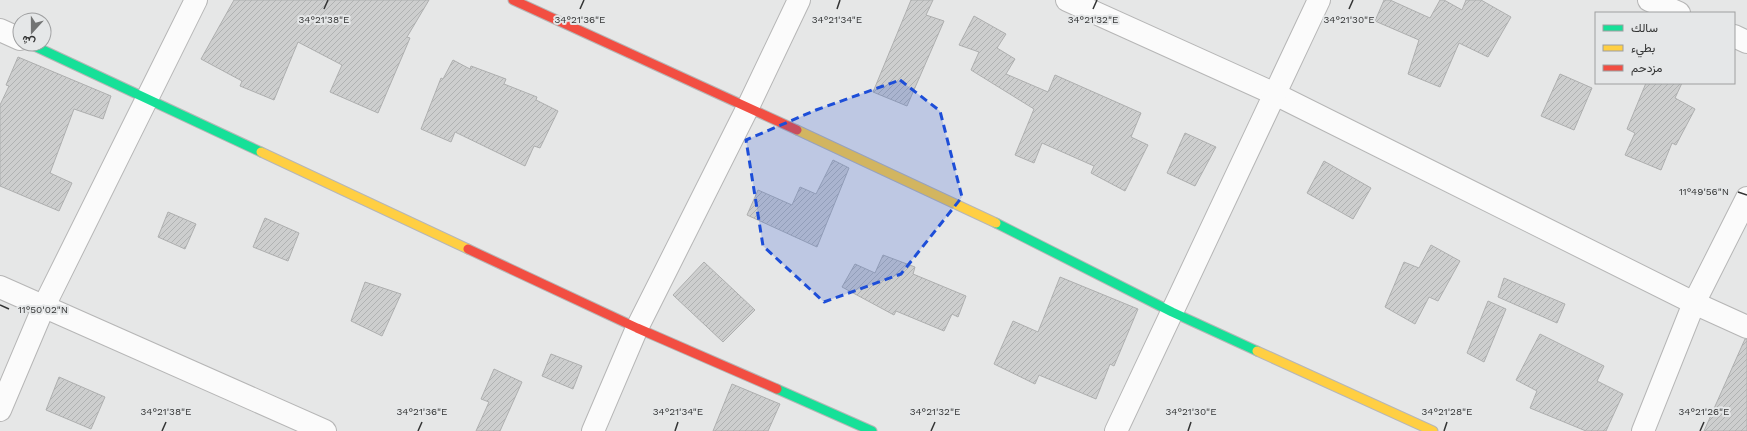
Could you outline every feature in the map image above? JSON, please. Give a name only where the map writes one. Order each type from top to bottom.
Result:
[{"type":"street","points":[[0,410],[44,306],[149,98],[196,0]]},
{"type":"street","points":[[513,0],[984,217],[1172,312],[1433,431]]},
{"type":"street","points":[[593,431],[637,328],[748,107],[799,0]]},
{"type":"street","points":[[1067,0],[1275,94],[1694,303],[1747,327]]},
{"type":"street","points":[[1116,431],[1319,0]]},
{"type":"street","points":[[1649,0],[1678,12]]},
{"type":"street","points":[[0,30],[12,35]]},
{"type":"street","points":[[1735,36],[1747,42]]},
{"type":"street","points":[[48,52],[149,98],[637,328],[872,431]]},
{"type":"street","points":[[1643,431],[1694,303],[1747,198]]},
{"type":"street","points":[[0,287],[325,431]]},
{"type":"highlighted area","points":[[900,80],[940,111],[962,197],[901,274],[824,302],[763,246],[746,140],[816,110]]},
{"type":"building","points":[[234,0],[429,0],[407,37],[410,38],[378,113],[330,92],[342,65],[298,42],[274,100],[240,86],[242,81],[201,59]]},
{"type":"building","points":[[911,0],[933,0],[926,15],[944,21],[907,106],[873,92]]},
{"type":"building","points":[[1384,0],[1390,0],[1430,18],[1440,0],[1444,0],[1462,10],[1466,0],[1481,0],[1511,17],[1488,57],[1459,43],[1440,87],[1408,74],[1419,40],[1375,21]]},
{"type":"building","points":[[974,16],[1006,34],[997,48],[1015,59],[1006,74],[1048,92],[1055,75],[1141,113],[1131,137],[1148,145],[1125,191],[1091,173],[1094,166],[1042,143],[1034,163],[1015,155],[1034,109],[971,70],[979,52],[959,45]]},
{"type":"building","points":[[18,57],[111,96],[103,119],[74,109],[50,173],[72,183],[59,211],[0,186],[0,105],[9,86],[6,85]]},
{"type":"building","points":[[453,60],[470,69],[471,66],[506,79],[504,84],[537,97],[536,100],[558,111],[540,148],[534,146],[525,166],[455,132],[451,142],[421,129],[441,78],[443,79]]},
{"type":"building","points":[[1560,74],[1592,88],[1574,130],[1541,116]]},
{"type":"building","points":[[1646,84],[1682,84],[1675,98],[1695,109],[1676,145],[1672,143],[1661,170],[1625,155],[1635,133],[1627,129]]},
{"type":"building","points":[[1185,133],[1216,147],[1195,186],[1167,173]]},
{"type":"building","points":[[833,160],[849,168],[817,247],[747,215],[758,190],[792,205],[800,187],[816,194]]},
{"type":"building","points":[[1324,161],[1371,188],[1353,219],[1307,193]]},
{"type":"building","points":[[168,212],[196,224],[185,249],[158,237]]},
{"type":"building","points":[[265,218],[299,233],[288,261],[253,247]]},
{"type":"building","points":[[1431,245],[1460,261],[1438,301],[1429,297],[1415,324],[1385,307],[1404,262],[1419,268]]},
{"type":"building","points":[[883,255],[915,267],[913,274],[966,296],[958,317],[952,314],[944,331],[896,311],[894,315],[842,287],[855,264],[875,273]]},
{"type":"building","points":[[704,262],[755,310],[723,342],[673,295]]},
{"type":"building","points":[[1060,277],[1138,309],[1114,366],[1110,364],[1096,399],[1039,375],[1035,384],[994,364],[1013,321],[1038,332]]},
{"type":"building","points":[[1504,278],[1565,304],[1557,323],[1498,297]]},
{"type":"building","points":[[365,282],[401,294],[382,336],[351,321]]},
{"type":"building","points":[[1488,301],[1506,309],[1484,362],[1467,353]]},
{"type":"building","points":[[1540,334],[1604,366],[1597,381],[1623,394],[1606,431],[1586,431],[1530,408],[1537,391],[1516,380]]},
{"type":"building","points":[[1745,339],[1747,339],[1747,431],[1704,431]]},
{"type":"building","points":[[551,354],[582,366],[573,389],[542,376]]},
{"type":"building","points":[[494,369],[522,382],[500,431],[476,431],[489,402],[481,399]]},
{"type":"building","points":[[59,377],[105,397],[91,429],[46,410]]},
{"type":"building","points":[[732,384],[780,404],[768,431],[713,431]]},
{"type":"traffic: fast","points":[[47,52],[261,152]]},
{"type":"traffic: fast","points":[[996,223],[1172,312],[1257,351]]},
{"type":"traffic: fast","points":[[777,389],[872,431]]},
{"type":"traffic: slow","points":[[797,130],[996,223]]},
{"type":"traffic: slow","points":[[261,152],[468,249]]},
{"type":"traffic: slow","points":[[1257,351],[1433,431]]},
{"type":"traffic: jam","points":[[513,0],[797,130]]},
{"type":"traffic: jam","points":[[468,249],[637,328],[777,389]]}]
